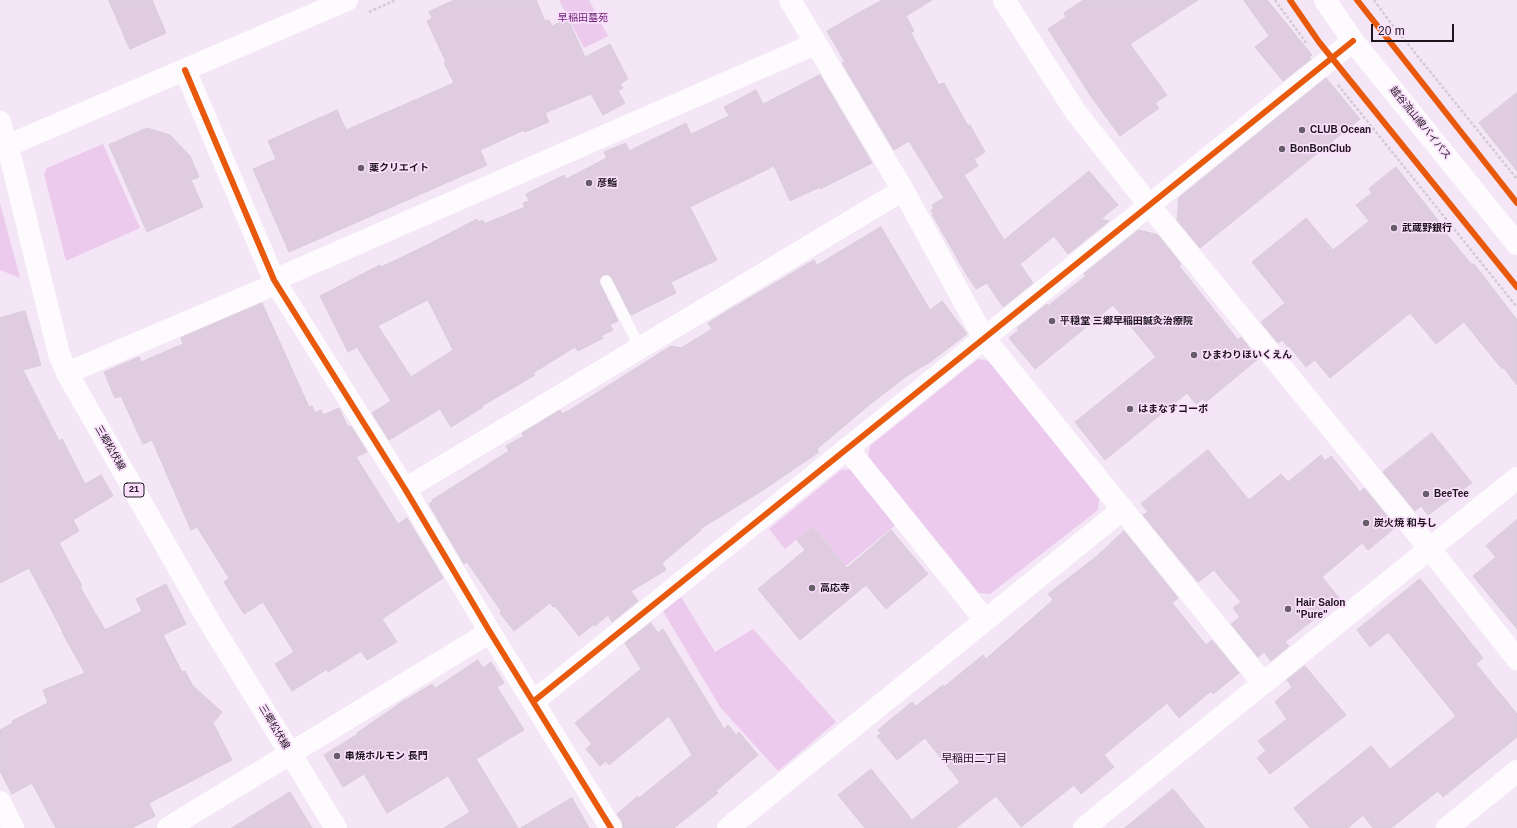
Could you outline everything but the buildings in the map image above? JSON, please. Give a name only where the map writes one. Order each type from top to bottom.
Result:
[{"type":"street","points":[[3,148],[347,0]]},
{"type":"street","points":[[790,0],[903,190],[984,338],[1263,683]]},
{"type":"street","points":[[1004,0],[1075,111],[1149,205],[1430,549],[1517,659]]},
{"type":"street","name":"越谷流山線バイパス","points":[[1325,0],[1353,40],[1517,244]]},
{"type":"street","points":[[534,701],[1353,40]]},
{"type":"street","points":[[67,373],[815,44]]},
{"type":"street","points":[[185,70],[275,282],[405,489],[490,632],[611,828]]},
{"type":"street","name":"三郷松伏線","points":[[0,122],[3,148],[13,167],[59,354],[67,373],[206,616],[336,828]]},
{"type":"street","points":[[405,489],[903,190]]},
{"type":"street","points":[[847,448],[985,620]]},
{"type":"street","points":[[1084,828],[1517,478]]},
{"type":"street","points":[[728,828],[1123,509]]},
{"type":"street","points":[[168,828],[490,632]]},
{"type":"street","points":[[1447,828],[1517,771]]},
{"type":"street","points":[[0,802],[13,828]]},
{"type":"lane","points":[[606,281],[640,348]]},
{"type":"path","points":[[1274,0],[1322,65],[1517,308]]},
{"type":"path","points":[[1374,0],[1390,22],[1517,179]]},
{"type":"green space","name":"早稲田墓苑","points":[[559,0],[589,0],[608,36],[584,48]]},
{"type":"green space","points":[[103,144],[140,228],[66,261],[44,174],[47,168]]},
{"type":"green space","points":[[0,203],[20,278],[0,270]]},
{"type":"green space","points":[[978,359],[989,361],[1099,499],[1098,510],[990,594],[979,593],[868,456],[870,446]]},
{"type":"green space","points":[[855,469],[899,522],[846,566],[813,526],[785,549],[769,529],[841,470]]},
{"type":"green space","points":[[681,597],[715,652],[753,629],[836,722],[778,771],[720,707],[663,611]]},
{"type":"cycle path","points":[[1290,0],[1319,42],[1517,287]]},
{"type":"cycle path","points":[[1357,0],[1517,203]]},
{"type":"cycle path","points":[[534,701],[1353,41]]},
{"type":"cycle path","points":[[185,70],[274,280],[405,489],[490,632],[611,828]]},
{"type":"place","name":"CLUB Ocean","points":[[1302,130]]},
{"type":"place","name":"BonBonClub","points":[[1282,149]]},
{"type":"place","name":"薬クリエイト","points":[[361,168]]},
{"type":"place","name":"彦鮨","points":[[589,183]]},
{"type":"place","name":"武蔵野銀行","points":[[1394,228]]},
{"type":"place","name":"平穏堂 三郷早稲田鍼灸治療院","points":[[1052,321]]},
{"type":"place","name":"ひまわりほいくえん","points":[[1194,355]]},
{"type":"place","name":"はまなすコーポ","points":[[1130,409]]},
{"type":"place","name":"BeeTee","points":[[1426,494]]},
{"type":"place","name":"炭火焼 和与し","points":[[1366,523]]},
{"type":"place","name":"高応寺","points":[[812,588]]},
{"type":"place","name":"Hair Salon \"Pure\"","points":[[1288,609]]},
{"type":"place","name":"串焼ホルモン 長門","points":[[337,756]]},
{"type":"district","name":"早稲田二丁目","points":[[974,759]]}]
